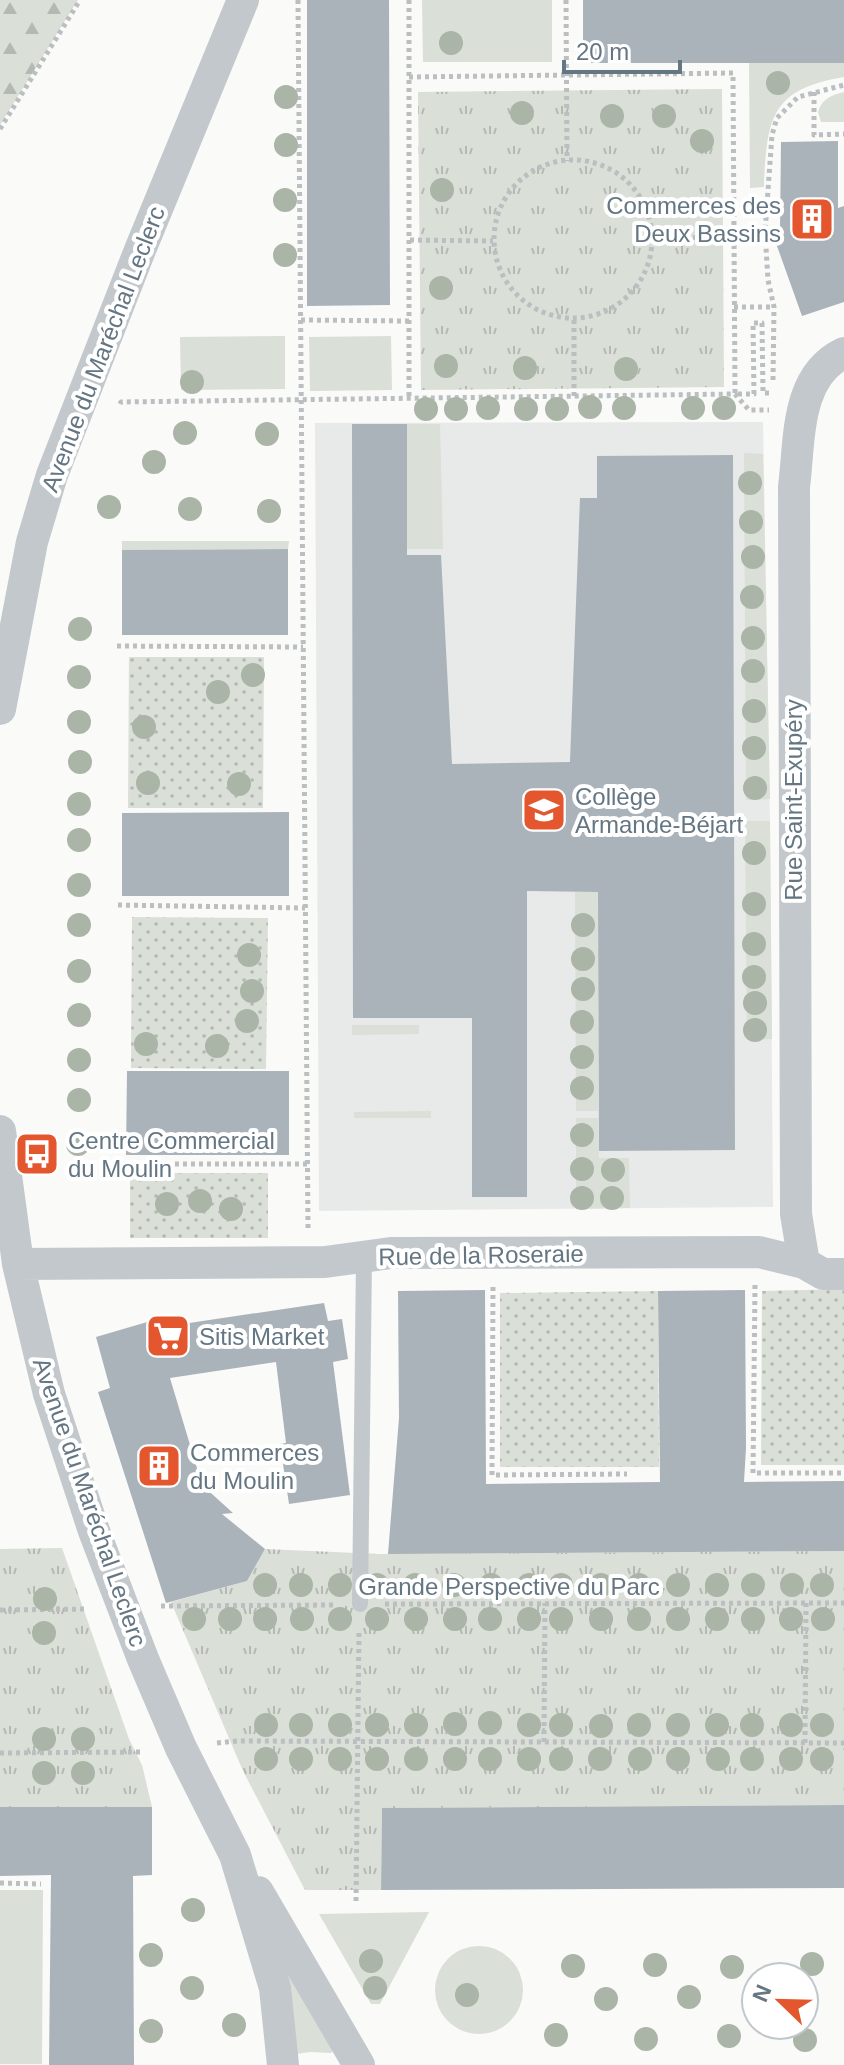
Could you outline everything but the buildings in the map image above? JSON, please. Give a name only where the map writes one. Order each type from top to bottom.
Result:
[{"type":"street","name":"Avenue du Maréchal Leclerc","points":[[0,709],[32,542],[52,475],[243,0]]},
{"type":"street","name":"Rue Saint-Exupéry","points":[[804,1263],[796,1214],[794,487],[807,395],[822,367],[844,353]]},
{"type":"street","name":"Avenue du Maréchal Leclerc","points":[[0,1131],[18,1264],[43,1373],[94,1531],[174,1733],[235,1855],[359,2065]]},
{"type":"street","name":"Rue de la Roseraie","points":[[18,1264],[308,1262],[391,1253],[759,1252],[804,1263],[823,1274],[844,1274]]},
{"type":"street","name":"Avenue du Maréchal Leclerc","points":[[235,1855],[275,1988],[283,2065]]},
{"type":"lane","points":[[360,1604],[364,1257]]},
{"type":"path","points":[[0,129],[80,0]]},
{"type":"path","points":[[298,0],[308,1262]]},
{"type":"path","points":[[409,0],[409,398]]},
{"type":"path","points":[[566,0],[567,161]]},
{"type":"path","points":[[409,77],[733,73],[735,394],[749,410],[772,410]]},
{"type":"path","points":[[773,393],[774,307],[768,280],[765,232],[772,135],[777,118],[798,97],[844,85]]},
{"type":"path","points":[[814,92],[814,135],[844,134]]},
{"type":"path","points":[[586,160],[612,170],[633,187],[647,211],[653,238],[649,263],[638,285],[621,303],[598,314],[574,319],[550,316],[527,305],[509,287],[498,265],[493,241],[498,213],[511,189],[532,171],[558,161],[586,160]]},
{"type":"path","points":[[653,238],[734,237]]},
{"type":"path","points":[[410,240],[493,241]]},
{"type":"path","points":[[734,307],[774,307]]},
{"type":"path","points":[[574,319],[574,396]]},
{"type":"path","points":[[301,320],[409,321]]},
{"type":"path","points":[[78,407],[114,421],[121,402],[754,394],[753,323],[762,323],[763,393]]},
{"type":"path","points":[[117,646],[303,647]]},
{"type":"path","points":[[118,905],[305,908]]},
{"type":"path","points":[[119,1164],[307,1164]]},
{"type":"path","points":[[759,1252],[755,1281],[753,1473],[844,1473]]},
{"type":"path","points":[[494,1254],[492,1475],[627,1474]]},
{"type":"path","points":[[544,1742],[545,1603]]},
{"type":"path","points":[[805,1743],[806,1603]]},
{"type":"path","name":"Grande Perspective du Parc","points":[[173,1606],[844,1603]]},
{"type":"path","points":[[356,1901],[360,1604]]},
{"type":"path","points":[[0,1610],[83,1609]]},
{"type":"path","points":[[237,1741],[844,1743]]},
{"type":"path","points":[[0,1753],[135,1752]]},
{"type":"path","points":[[0,1883],[41,1884]]},
{"type":"shaded area","name":"Collège Armande-Béjart","points":[[763,422],[773,1207],[319,1211],[315,423]]},
{"type":"green space","points":[[0,0],[78,0],[0,125]]},
{"type":"green space","points":[[422,0],[552,0],[552,62],[423,62]]},
{"type":"green space","points":[[749,63],[844,63],[844,77],[800,90],[777,112],[767,144],[764,187],[750,188]]},
{"type":"green space","points":[[722,89],[724,387],[421,390],[418,92]]},
{"type":"green space","points":[[844,92],[844,122],[821,122],[818,112],[822,104],[831,96]]},
{"type":"green space","points":[[285,336],[285,389],[181,390],[180,337]]},
{"type":"green space","points":[[391,336],[392,390],[310,391],[309,337]]},
{"type":"green space","points":[[407,424],[440,424],[443,549],[407,549]]},
{"type":"green space","points":[[744,453],[763,454],[770,799],[746,800]]},
{"type":"green space","points":[[122,541],[289,541],[288,549],[122,550]]},
{"type":"green space","points":[[129,657],[264,657],[263,808],[128,808]]},
{"type":"green space","points":[[745,821],[770,821],[772,1039],[747,1040]]},
{"type":"green space","points":[[575,892],[598,892],[598,1111],[576,1111]]},
{"type":"green space","points":[[132,917],[268,918],[266,1069],[131,1068]]},
{"type":"green space","points":[[352,1025],[419,1025],[419,1034],[352,1035]]},
{"type":"green space","points":[[431,1111],[431,1118],[354,1118],[354,1112]]},
{"type":"green space","points":[[576,1118],[598,1118],[599,1158],[629,1158],[630,1208],[576,1209]]},
{"type":"green space","points":[[130,1173],[268,1173],[268,1238],[130,1238]]},
{"type":"green space","points":[[844,1289],[844,1465],[761,1465],[762,1291]]},
{"type":"green space","points":[[658,1291],[659,1467],[500,1467],[500,1293]]},
{"type":"green space","points":[[62,1548],[129,1739],[142,1765],[152,1807],[0,1807],[0,1549]]},
{"type":"green space","points":[[265,1549],[379,1554],[844,1551],[844,1805],[382,1808],[381,1890],[305,1890],[243,1771],[171,1602],[247,1581]]},
{"type":"green space","points":[[0,1890],[43,1890],[42,2064],[0,2064]]},
{"type":"green space","points":[[429,1912],[380,2004],[371,2004],[319,1914]]},
{"type":"green space","points":[[479,1946],[496,1950],[510,1959],[519,1973],[523,1990],[519,2007],[510,2021],[496,2030],[479,2034],[462,2030],[448,2021],[439,2007],[435,1990],[439,1973],[448,1959],[462,1950]]},
{"type":"green space","points":[[285,1959],[333,2051],[331,2053],[290,2055]]},
{"type":"place","name":"Commerces des Deux Bassins","points":[[812,219]]},
{"type":"place","name":"Collège Armande-Béjart","points":[[544,810]]},
{"type":"place","name":"Centre Commercial du Moulin","points":[[37,1154]]},
{"type":"place","name":"Sitis Market","points":[[168,1336]]},
{"type":"place","name":"Commerces du Moulin","points":[[159,1466]]}]
